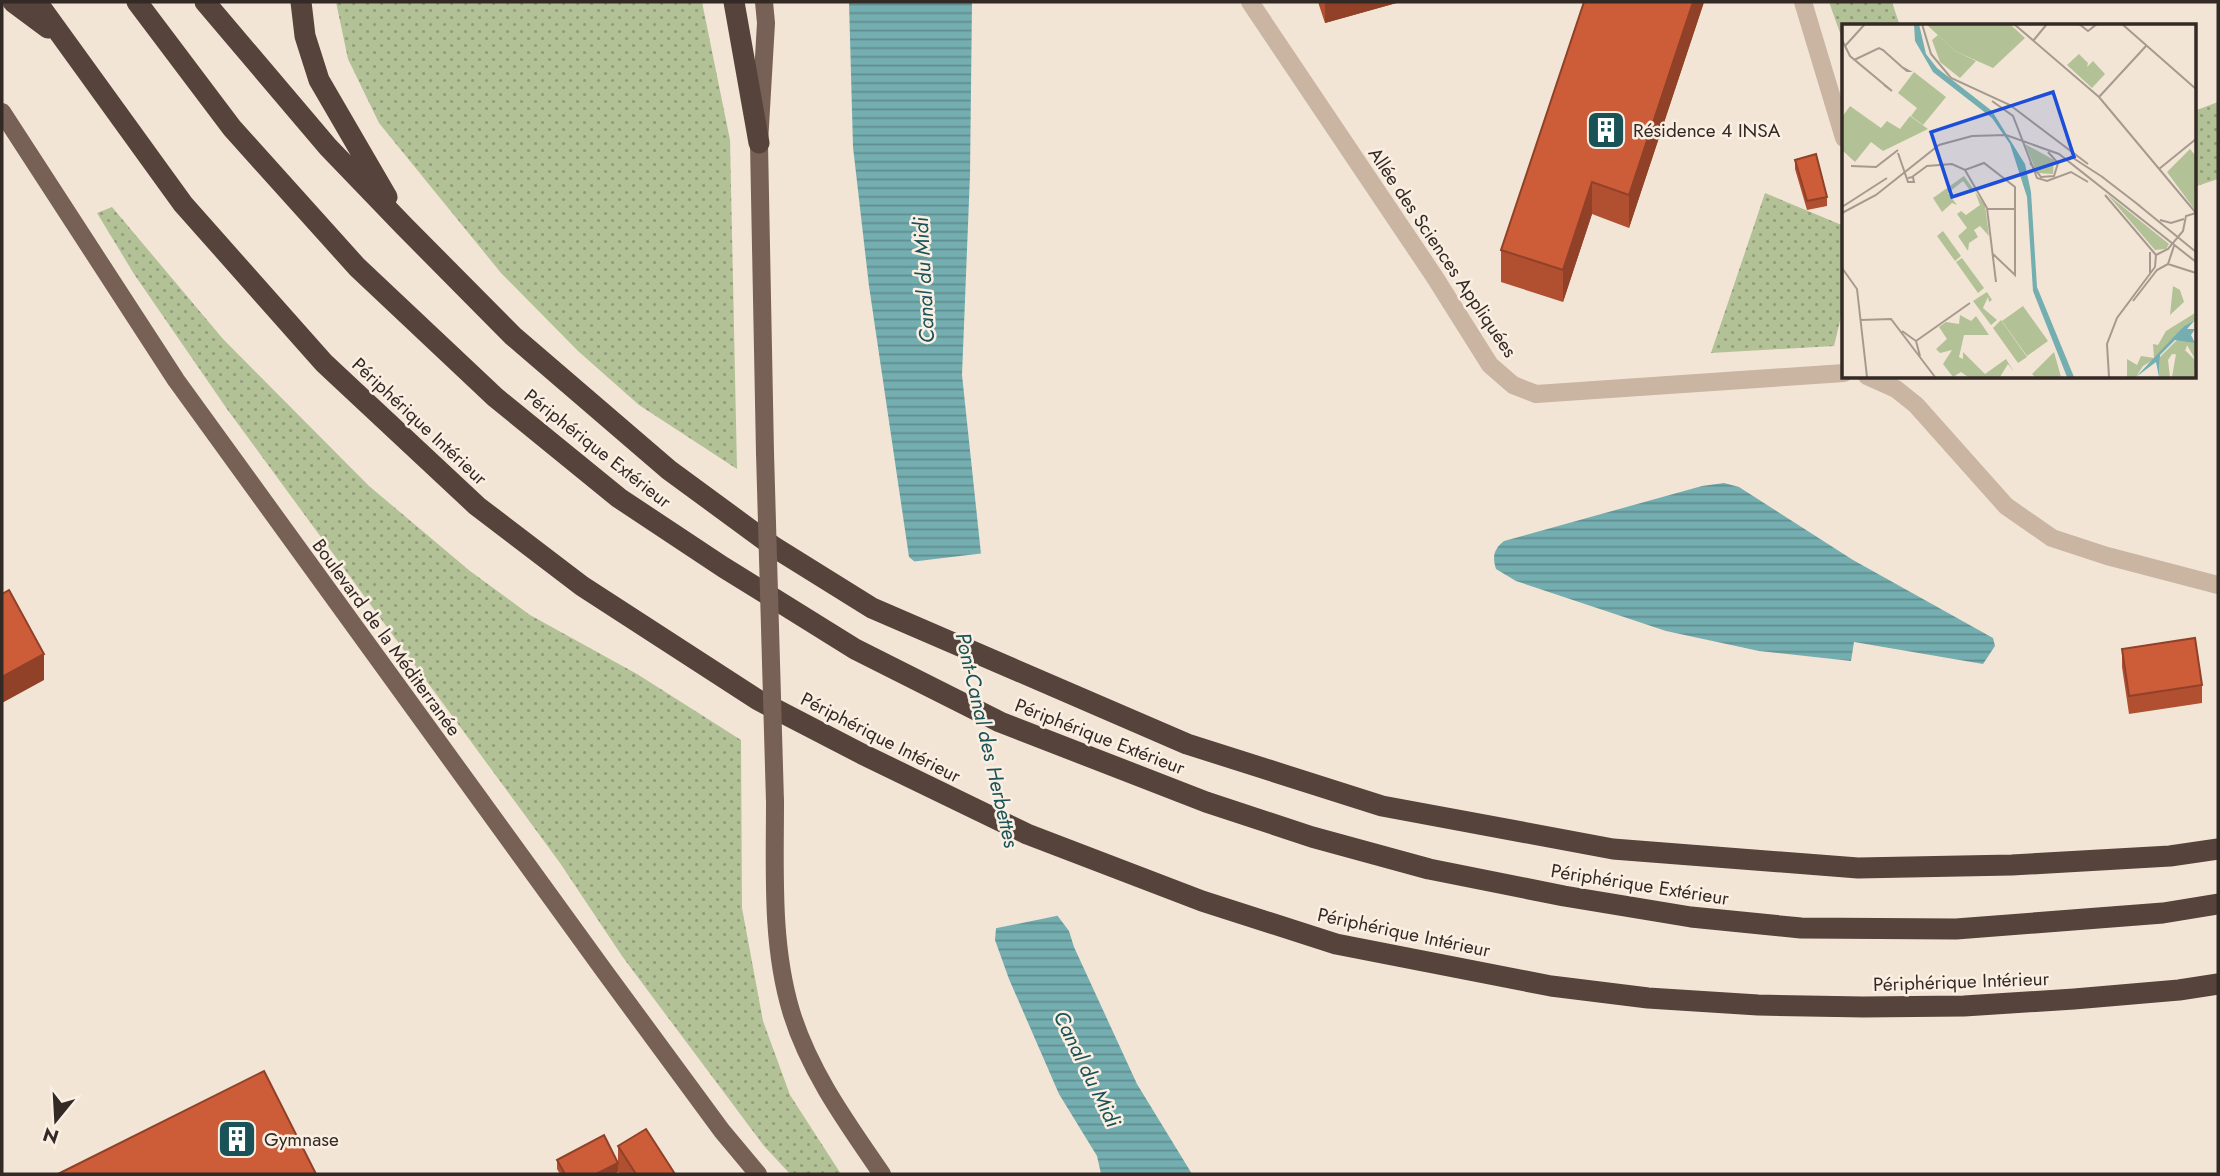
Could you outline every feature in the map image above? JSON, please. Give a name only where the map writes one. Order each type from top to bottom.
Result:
[{"type":"highway","points":[[13,2],[61,37]]},
{"type":"highway","name":"Périphérique Intérieur","points":[[37,2],[183,204],[324,363],[477,506],[582,586],[758,700],[1027,834],[1202,901],[1336,944],[1579,989],[1648,998],[1758,1005],[1964,1006],[2179,990],[2218,984]]},
{"type":"highway","name":"Périphérique Extérieur","points":[[137,2],[232,128],[348,257],[495,397],[619,498],[723,567],[855,649],[1000,722],[1206,802],[1325,841],[1442,872],[1691,917],[1801,928],[1956,929],[2163,913],[2218,904]]},
{"type":"highway","points":[[205,2],[328,147],[513,336],[669,470],[774,547],[872,608],[1187,744],[1382,806],[1613,849],[1858,868],[2012,865],[2170,856],[2218,849]]},
{"type":"highway","points":[[301,2],[305,36],[319,80],[404,226]]},
{"type":"highway","points":[[734,2],[760,144]]},
{"type":"main road","points":[[764,2],[766,23],[760,144],[765,453],[776,903],[780,953],[791,1010],[814,1067],[849,1127],[882,1174]]},
{"type":"main road","name":"Boulevard de la Méditerranée","points":[[2,111],[176,380],[722,1131],[758,1174]]},
{"type":"street","name":"Allée des Sciences Appliquées","points":[[1250,2],[1434,276],[1490,365],[1513,385],[1536,394],[1842,373]]},
{"type":"street","points":[[1803,2],[1842,131]]},
{"type":"street","points":[[1871,378],[1896,389],[1916,405],[2006,506],[2052,538],[2107,556],[2218,585]]},
{"type":"green space","points":[[336,2],[702,2],[730,140],[737,469],[639,405],[578,351],[501,273],[379,123],[348,59]]},
{"type":"green space","points":[[1829,2],[1892,2],[1899,24],[1842,24],[1842,38]]},
{"type":"green space","points":[[2218,102],[2218,179],[2196,186],[2196,110]]},
{"type":"green space","points":[[1765,193],[1842,225],[1842,312],[1834,346],[1711,353]]},
{"type":"green space","points":[[112,207],[223,339],[369,486],[470,571],[530,615],[637,674],[741,740],[742,908],[763,1021],[790,1095],[841,1174],[790,1174],[764,1146],[622,956],[560,863],[227,409],[134,274],[97,213]]},
{"type":"water","name":"Canal du Midi","points":[[849,2],[972,2],[970,175],[962,375],[981,554],[1057,915],[1069,931],[1137,1084],[1192,1174],[1101,1174],[1097,1156],[1059,1094],[995,940],[996,928],[915,562],[909,557],[869,286],[853,147]]},
{"type":"water","points":[[1724,483],[1739,487],[1853,560],[1993,638],[1995,646],[1983,664],[1854,642],[1851,661],[1759,651],[1666,631],[1516,581],[1496,569],[1495,553],[1504,541],[1702,486]]},
{"type":"pier","name":"Pont-Canal des Herbettes","points":[[985,553],[1061,915],[992,929],[910,562]]},
{"type":"building","name":"Résidence 4 INSA","points":[[1584,2],[1693,2],[1629,195],[1592,182],[1563,270],[1501,250]]},
{"type":"building","points":[[1816,154],[1827,197],[1807,201],[1795,160]]},
{"type":"building","points":[[9,590],[44,654],[2,677],[2,594]]},
{"type":"building","points":[[2195,638],[2202,685],[2129,696],[2122,649]]},
{"type":"building","points":[[264,1071],[316,1174],[58,1174]]},
{"type":"building","points":[[646,1129],[675,1174],[636,1174],[618,1146]]},
{"type":"building","points":[[604,1135],[618,1163],[596,1174],[565,1174],[557,1160]]},
{"type":"place","name":"Résidence 4 INSA","points":[[1606,130]]},
{"type":"place","name":"Gymnase","points":[[237,1139]]}]
